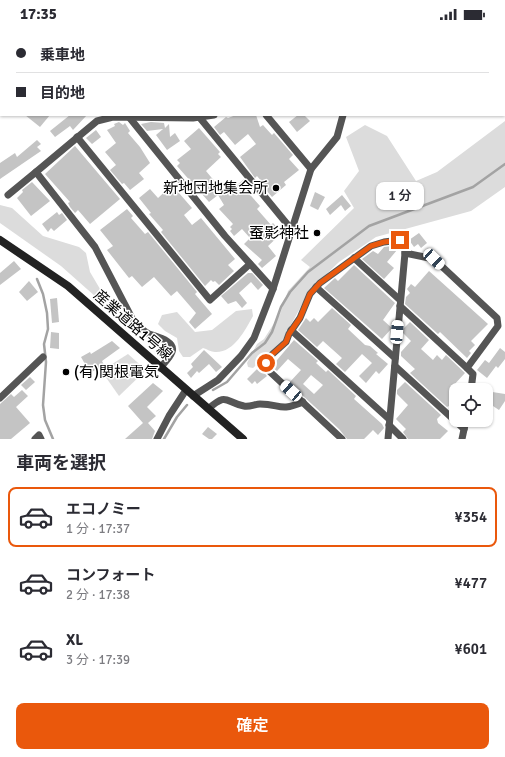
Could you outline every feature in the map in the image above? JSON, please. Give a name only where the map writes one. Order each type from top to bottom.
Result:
[{"type":"street","points":[[8,195],[97,121],[113,116],[200,118],[209,116]]},
{"type":"street","points":[[267,116],[311,169]]},
{"type":"street","points":[[193,396],[218,380],[241,356],[254,338],[273,289],[311,169],[337,138],[343,116]]},
{"type":"street","points":[[129,117],[250,264],[273,289]]},
{"type":"street","points":[[200,118],[225,151],[292,230]]},
{"type":"street","points":[[77,137],[210,300],[250,264]]},
{"type":"street","points":[[36,172],[95,247],[134,322],[142,329],[168,342],[172,346],[173,351],[170,357],[160,368]]},
{"type":"street","name":"産業道路1号線","points":[[0,240],[68,286],[243,439]]},
{"type":"street","points":[[342,439],[266,367],[267,359],[286,342],[291,330],[300,318],[310,294],[316,287],[371,246],[384,242],[400,240],[404,243],[405,253],[388,439]]},
{"type":"street","points":[[405,253],[434,259],[497,318],[498,326],[485,347],[467,368]]},
{"type":"street","points":[[354,258],[473,374],[472,383]]},
{"type":"street","points":[[316,287],[464,429],[462,439]]},
{"type":"street","points":[[291,330],[389,422],[403,439]]},
{"type":"street","points":[[0,398],[43,357]]},
{"type":"street","points":[[157,439],[168,416],[186,390]]},
{"type":"street","points":[[208,409],[218,400],[225,398],[246,406],[260,404],[286,408],[303,402]]},
{"type":"street","points":[[35,439],[39,435],[41,439]]},
{"type":"shaded area","points":[[505,121],[505,187],[471,211],[376,237],[339,262],[310,290],[282,341],[253,368],[248,367],[247,363],[257,344],[264,339],[280,314],[288,291],[310,267],[301,260],[354,208],[344,191],[359,171],[346,137],[365,125],[387,136],[416,181],[437,172]]},
{"type":"shaded area","points":[[0,205],[12,208],[43,236],[79,247],[86,253],[90,272],[103,294],[101,298],[96,297],[61,266],[0,223]]},
{"type":"shaded area","points":[[252,309],[253,316],[238,340],[228,349],[214,352],[203,348],[190,357],[183,357],[179,351],[177,338],[165,331],[158,324],[162,315],[177,312],[195,332],[212,330],[236,311]]},
{"type":"shaded area","points":[[128,354],[146,370],[119,396],[105,376],[109,366]]},
{"type":"building","points":[[26,116],[49,116],[40,127]]},
{"type":"building","points":[[69,116],[86,116],[73,130],[70,126],[55,137],[50,131]]},
{"type":"building","points":[[233,116],[256,116],[260,127],[263,125],[272,135],[274,133],[293,155],[289,159],[299,170],[284,182],[286,185],[272,197],[266,190],[268,189],[257,176],[255,178],[240,157],[256,144],[248,134],[235,145],[224,132],[220,135],[214,127],[226,117],[228,118]]},
{"type":"building","points":[[297,116],[305,116],[310,121],[297,132],[289,122]]},
{"type":"building","points":[[119,122],[123,125],[125,123],[130,131],[128,133],[140,147],[150,163],[139,173],[144,179],[130,190],[124,183],[122,184],[110,170],[116,165],[105,152],[116,143],[107,130]]},
{"type":"building","points":[[151,122],[164,123],[165,128],[169,124],[170,137],[175,133],[180,141],[167,150],[156,135],[163,129],[147,131],[141,124]]},
{"type":"building","points":[[199,128],[220,152],[218,154],[221,157],[206,171],[226,195],[244,179],[249,187],[246,190],[260,206],[257,209],[271,225],[273,223],[282,233],[268,246],[276,256],[262,268],[258,264],[262,260],[244,244],[250,238],[242,229],[234,236],[230,231],[232,229],[230,227],[233,224],[219,209],[224,205],[218,195],[209,202],[177,166],[180,163],[177,160],[191,149],[184,141]]},
{"type":"building","points":[[96,130],[101,137],[92,144],[86,138]]},
{"type":"building","points":[[37,140],[41,144],[37,147],[41,151],[0,179],[0,163],[15,153],[17,157]]},
{"type":"building","points":[[75,146],[120,199],[90,224],[78,210],[75,213],[68,203],[70,202],[45,174]]},
{"type":"building","points":[[32,182],[50,201],[31,216],[17,198],[23,192],[22,190]]},
{"type":"building","points":[[172,185],[192,208],[184,215],[192,225],[201,218],[235,259],[228,265],[234,271],[219,285],[215,281],[213,282],[211,280],[205,286],[161,232],[163,230],[149,214],[151,213],[139,198],[150,189],[158,198]]},
{"type":"building","points":[[315,192],[325,197],[318,210],[310,206]]},
{"type":"building","points":[[342,195],[351,206],[345,211],[341,205],[330,215],[326,209]]},
{"type":"building","points":[[127,209],[133,216],[131,218],[145,234],[148,232],[197,292],[195,294],[212,314],[195,329],[189,322],[196,313],[177,291],[171,296],[154,277],[142,287],[132,276],[129,278],[107,250],[113,246],[100,230]]},
{"type":"building","points":[[57,212],[59,215],[62,213],[67,220],[54,231],[51,228],[48,232],[42,224]]},
{"type":"building","points":[[419,233],[427,243],[421,248],[418,244],[414,247],[409,240]]},
{"type":"building","points":[[392,246],[397,250],[387,262],[394,268],[384,279],[362,259],[373,251],[378,254],[384,247]]},
{"type":"building","points":[[14,261],[21,269],[0,285],[0,273]]},
{"type":"building","points":[[354,265],[395,303],[383,320],[392,328],[382,339],[324,288],[335,278],[338,281]]},
{"type":"building","points":[[429,271],[488,324],[471,341],[475,345],[469,351],[471,353],[467,358],[440,332],[438,334],[405,304],[406,297],[410,293],[407,289],[411,284],[415,287]]},
{"type":"building","points":[[248,273],[252,273],[263,285],[258,290],[251,282],[239,293],[247,303],[242,308],[236,301],[228,304],[221,296]]},
{"type":"building","points":[[29,281],[38,292],[27,301],[19,292]]},
{"type":"building","points":[[57,298],[59,322],[52,323],[50,299]]},
{"type":"building","points":[[332,308],[351,325],[348,329],[365,345],[370,346],[378,353],[376,354],[388,364],[379,374],[376,371],[366,383],[359,376],[372,363],[362,354],[345,372],[336,364],[342,358],[323,341],[317,347],[298,330],[306,318],[310,322],[314,318],[318,322]]},
{"type":"building","points":[[410,322],[429,340],[421,349],[433,360],[437,355],[442,360],[446,355],[465,373],[456,383],[449,383],[449,406],[447,407],[410,373],[415,369],[401,356],[401,352],[411,341],[403,333],[403,329]]},
{"type":"building","points":[[51,332],[59,333],[59,349],[50,348]]},
{"type":"building","points":[[294,340],[318,361],[316,363],[326,372],[328,370],[356,396],[354,399],[382,424],[384,428],[378,435],[373,430],[364,439],[347,439],[339,429],[289,383],[301,370],[288,359],[277,371],[272,366]],"holes":[[[311,375],[323,385],[314,394],[303,384]]]},
{"type":"building","points":[[112,341],[120,348],[102,361],[104,365],[90,373],[81,357],[90,352],[91,354]]},
{"type":"building","points":[[500,348],[505,352],[505,359],[498,368],[496,366],[487,378],[477,370],[485,360],[489,363]]},
{"type":"building","points":[[204,350],[222,367],[216,372],[209,364],[199,373],[197,371],[191,378],[187,373],[193,367],[191,364]]},
{"type":"building","points":[[259,367],[267,376],[257,384],[255,381],[252,384],[247,379]]},
{"type":"building","points":[[30,377],[35,382],[26,390],[21,385]]},
{"type":"building","points":[[405,382],[441,415],[437,419],[438,423],[448,431],[440,439],[408,439],[403,432],[406,429],[396,419],[408,405],[397,394],[397,390]]},
{"type":"building","points":[[153,383],[163,391],[147,407],[156,416],[148,423],[155,431],[152,439],[125,439],[143,423],[128,406]]},
{"type":"building","points":[[22,390],[28,396],[16,407],[30,423],[11,439],[0,439],[0,404],[11,394],[14,397]]},
{"type":"building","points":[[493,392],[505,394],[505,401],[499,410],[493,406]]},
{"type":"building","points":[[208,427],[217,434],[212,439],[209,439],[202,434]]},
{"type":"waterway","points":[[213,390],[227,382],[252,353],[265,343],[272,332],[281,307],[290,292],[308,272],[369,226],[473,187],[505,164]]},
{"type":"waterway","points":[[37,279],[43,294],[47,313],[48,329],[44,344],[46,362],[43,405],[45,420],[53,439]]},
{"type":"waterway","points":[[164,439],[177,417],[187,405]]},
{"type":"place","name":"新地団地集会所","points":[[276,188]]},
{"type":"place","name":"蚕影神社","points":[[317,233]]},
{"type":"place","name":"(有)関根電気","points":[[66,372]]},
{"type":"route","points":[[266,363],[267,359],[286,342],[289,334],[300,318],[312,290],[333,272],[371,246],[384,242],[400,240]]}]
